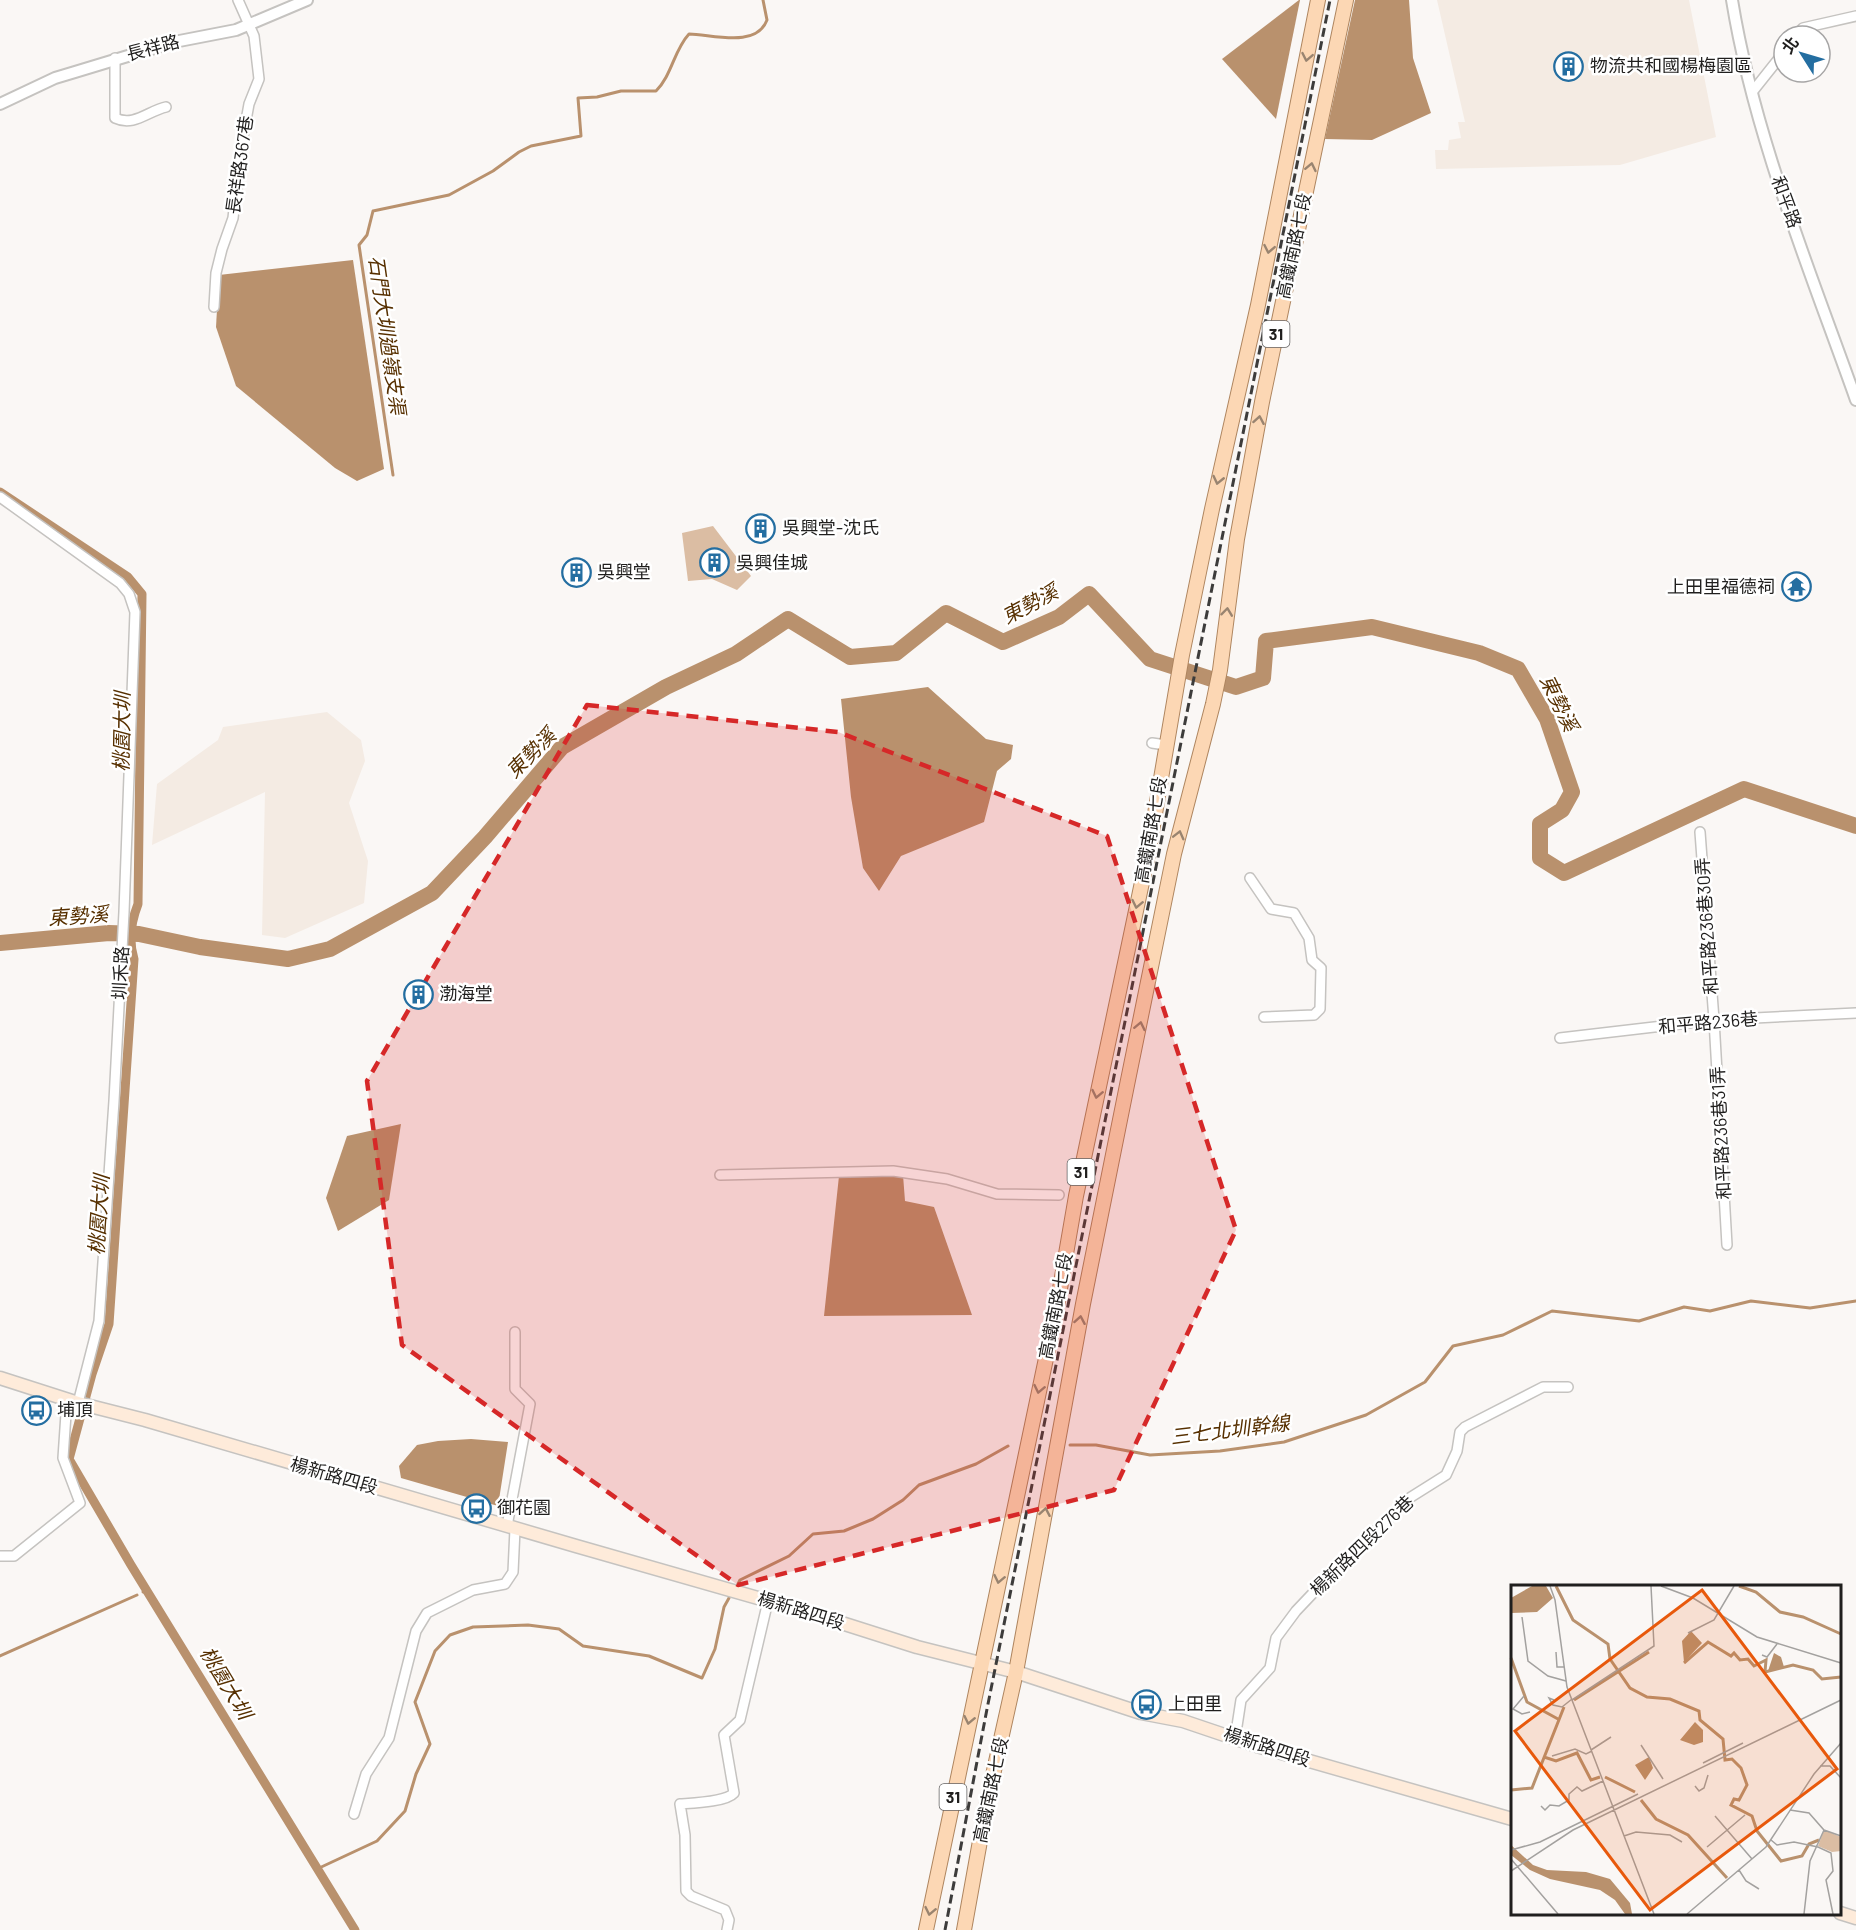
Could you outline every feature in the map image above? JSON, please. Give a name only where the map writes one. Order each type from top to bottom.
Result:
[{"type":"main road","name":"高鐵南路七段","points":[[926,1930],[1057,1306],[1076,1196],[1149,849],[1159,744],[1177,681],[1257,305],[1318,0]]},
{"type":"main road","name":"高鐵南路七段","points":[[964,1930],[987,1802],[1016,1672],[1083,1304],[1174,854],[1191,807],[1220,670],[1237,539],[1262,402],[1346,0]]},
{"type":"main road","name":"楊新路四段","points":[[0,1378],[78,1403],[145,1420],[768,1601],[917,1647],[1016,1672],[1141,1713],[1183,1721],[1235,1739],[1511,1819]]},
{"type":"main road","points":[[1841,1914],[1856,1918]]},
{"type":"street","name":"長祥路367巷","points":[[214,307],[216,273],[233,218],[241,148],[249,104],[259,79],[257,55],[249,24],[238,0]]},
{"type":"street","name":"長祥路","points":[[0,104],[55,78],[174,42],[236,30],[307,0]]},
{"type":"street","name":"和平路","points":[[1732,0],[1738,34],[1775,173],[1856,400]]},
{"type":"street","points":[[1821,24],[1856,16]]},
{"type":"street","points":[[115,58],[115,118],[122,121],[137,120],[153,110],[166,107]]},
{"type":"street","points":[[1753,91],[1772,67]]},
{"type":"street","name":"圳禾路","points":[[0,497],[120,583],[129,594],[135,612],[124,919],[99,1321],[63,1458],[80,1503],[14,1556],[0,1556]]},
{"type":"street","name":"和平路236巷30弄","points":[[1700,832],[1714,1020]]},
{"type":"street","points":[[1250,879],[1271,909],[1294,913],[1309,938],[1312,960],[1321,968],[1320,1010],[1314,1015],[1264,1017]]},
{"type":"street","name":"和平路236巷","points":[[1560,1038],[1714,1020],[1856,1013]]},
{"type":"street","name":"和平路236巷31弄","points":[[1714,1020],[1727,1245]]},
{"type":"street","points":[[720,1175],[893,1171],[947,1179],[997,1194],[1059,1195]]},
{"type":"street","points":[[354,1814],[366,1774],[388,1738],[416,1631],[427,1613],[473,1590],[505,1584],[513,1572],[511,1527],[530,1404],[515,1389],[515,1332]]},
{"type":"street","name":"楊新路四段276巷","points":[[1235,1739],[1241,1700],[1270,1668],[1276,1638],[1296,1611],[1333,1572],[1411,1497],[1446,1475],[1457,1450],[1460,1432],[1465,1426],[1543,1388],[1568,1387]]},
{"type":"street","points":[[728,1930],[729,1920],[725,1910],[691,1896],[686,1891],[685,1835],[681,1804],[730,1797],[734,1793],[724,1735],[740,1720],[768,1601]]},
{"type":"highlighted area","points":[[587,705],[838,732],[1107,836],[1236,1230],[1114,1490],[738,1585],[402,1345],[367,1081]]},
{"type":"shaded area","points":[[1300,0],[1276,119],[1222,59]]},
{"type":"shaded area","points":[[1355,0],[1409,0],[1413,58],[1431,113],[1372,140],[1325,139]]},
{"type":"shaded area","name":"物流共和國楊梅園區","points":[[1437,0],[1689,0],[1716,137],[1620,165],[1436,169],[1435,150],[1448,150],[1449,140],[1461,138],[1458,122],[1465,122]]},
{"type":"shaded area","points":[[353,260],[384,469],[357,481],[335,468],[236,386],[216,327],[219,275]]},
{"type":"shaded area","points":[[713,526],[751,576],[737,590],[712,579],[688,581],[682,533]]},
{"type":"shaded area","points":[[928,687],[986,739],[1013,745],[1011,759],[997,771],[984,822],[901,856],[879,891],[863,868],[851,797],[841,699]]},
{"type":"shaded area","points":[[327,712],[361,740],[365,761],[349,803],[368,861],[364,903],[285,938],[262,935],[265,792],[152,845],[157,784],[218,740],[223,727]]},
{"type":"shaded area","points":[[401,1124],[389,1200],[338,1231],[326,1198],[347,1136]]},
{"type":"shaded area","points":[[903,1175],[905,1201],[934,1207],[972,1315],[824,1316],[839,1176]]},
{"type":"shaded area","points":[[471,1439],[508,1442],[498,1506],[401,1478],[399,1466],[417,1445]]},
{"type":"waterway","name":"石門大圳過嶺支渠","points":[[393,475],[359,245],[367,235],[373,211],[449,195],[493,171],[531,146],[581,136],[578,98],[597,97],[621,91],[656,91],[666,78],[680,47],[689,34],[732,38],[753,34],[761,29],[767,20],[763,0]]},
{"type":"waterway","name":"桃園大圳","points":[[0,492],[128,577],[142,594],[138,904],[131,931],[134,959],[109,1324],[92,1374],[69,1459],[131,1565],[355,1930]]},
{"type":"waterway","name":"東勢溪","points":[[0,943],[109,933],[139,934],[200,947],[288,959],[330,949],[432,893],[485,837],[562,747],[666,687],[736,654],[788,619],[850,657],[896,653],[946,613],[1003,642],[1059,617],[1089,594],[1150,659],[1236,687],[1263,678],[1266,641],[1372,627],[1479,653],[1518,669],[1547,719],[1572,792],[1562,810],[1540,824],[1540,858],[1564,873],[1744,789],[1856,826]]},
{"type":"waterway","name":"三七北圳幹線","points":[[1070,1445],[1096,1445],[1150,1455],[1220,1451],[1284,1442],[1366,1415],[1425,1382],[1453,1346],[1503,1335],[1552,1311],[1639,1321],[1684,1307],[1710,1311],[1751,1301],[1810,1308],[1856,1301]]},
{"type":"waterway","name":"三七北圳幹線","points":[[738,1584],[740,1580],[789,1556],[813,1534],[844,1531],[873,1519],[903,1500],[919,1485],[976,1464],[1008,1446]]},
{"type":"waterway","points":[[0,1656],[137,1595]]},
{"type":"waterway","name":"三七北圳幹線","points":[[317,1869],[377,1841],[405,1811],[416,1774],[430,1744],[415,1702],[435,1651],[450,1635],[473,1627],[528,1625],[559,1629],[583,1646],[649,1656],[702,1678],[715,1649],[724,1607],[729,1598]]},
{"type":"railway","points":[[945,1930],[987,1709],[1330,0]]},
{"type":"place","name":"物流共和國楊梅園區","points":[[1569,66]]},
{"type":"place","name":"吳興堂-沈氏","points":[[761,528]]},
{"type":"place","name":"吳興佳城","points":[[715,563]]},
{"type":"place","name":"吳興堂","points":[[576,572]]},
{"type":"place","name":"上田里福德祠","points":[[1796,587]]},
{"type":"place","name":"渤海堂","points":[[418,994]]},
{"type":"place","name":"埔頂","points":[[36,1410]]},
{"type":"place","name":"御花園","points":[[476,1508]]},
{"type":"place","name":"上田里","points":[[1147,1704]]}]
